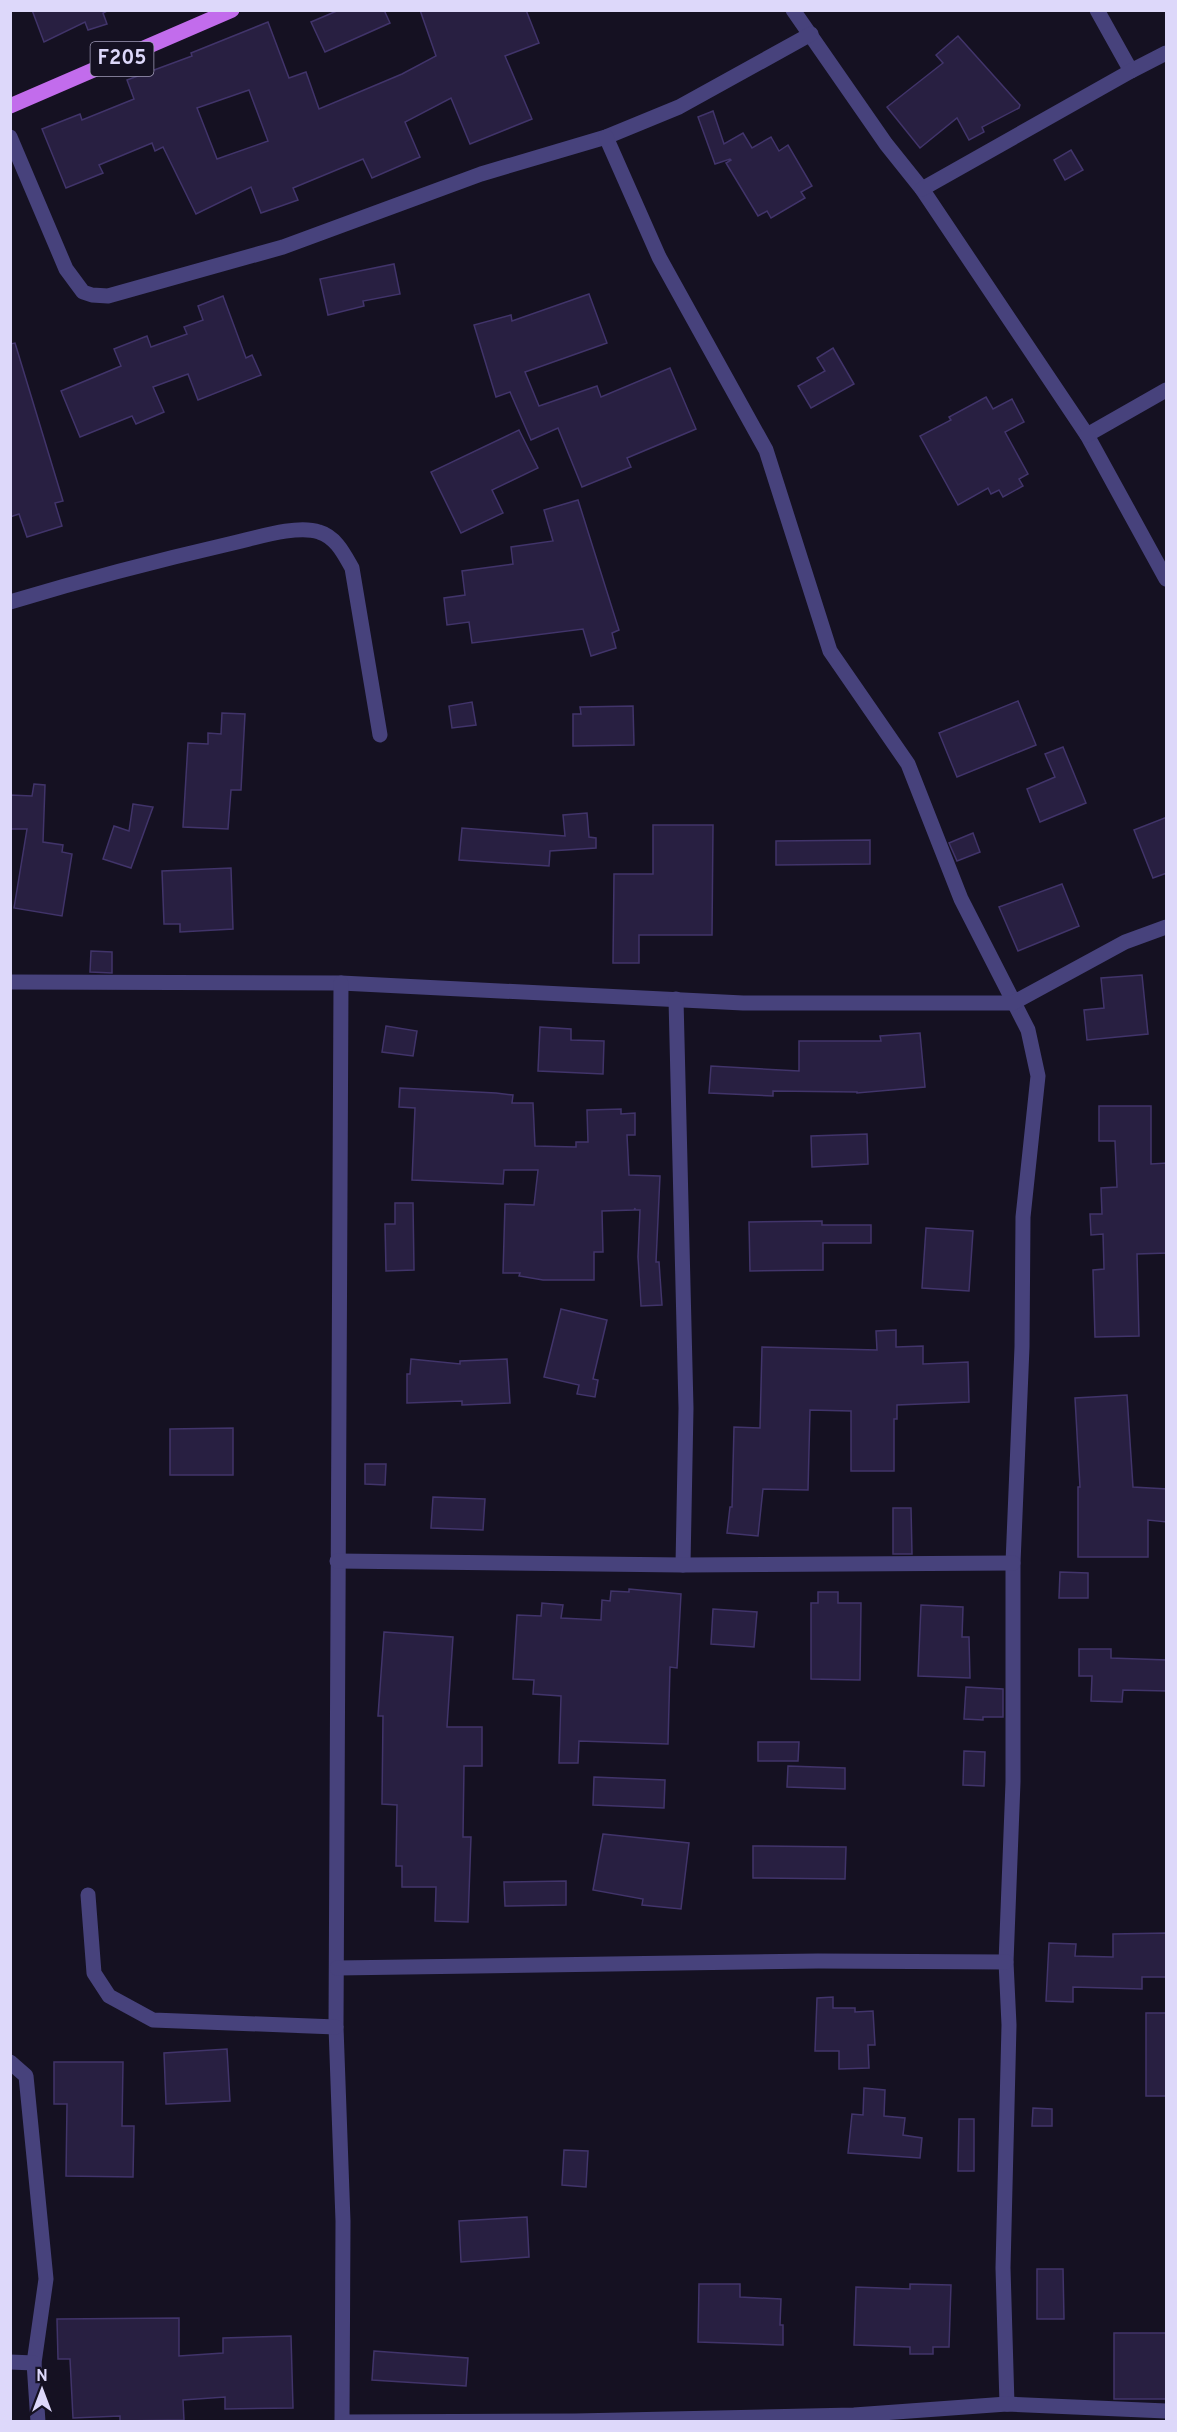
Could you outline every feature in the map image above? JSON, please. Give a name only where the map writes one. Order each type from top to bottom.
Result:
[{"type":"main road","name":"F205","points":[[10,106],[232,10]]},
{"type":"street","points":[[793,10],[886,144],[922,189],[1087,435],[1167,579]]},
{"type":"street","points":[[1097,10],[1131,71]]},
{"type":"street","points":[[10,137],[66,269],[83,292],[108,296],[283,247],[481,174],[606,137],[679,107],[811,34]]},
{"type":"street","points":[[922,189],[1167,53]]},
{"type":"street","points":[[606,137],[659,257],[766,450],[830,651],[908,764],[961,898],[1028,1030],[1038,1076],[1023,1217],[1022,1347],[1013,1563],[1013,1782],[1006,1962],[1010,2025],[1003,2268],[1007,2404]]},
{"type":"street","points":[[1087,435],[1167,390]]},
{"type":"street","points":[[10,602],[114,571],[271,534],[300,530],[317,531],[334,541],[352,568],[380,735]]},
{"type":"street","points":[[10,982],[340,983],[743,1003],[1013,1003],[1125,942],[1167,927]]},
{"type":"street","points":[[340,983],[336,2027],[343,2221],[342,2421],[563,2421],[854,2415],[1007,2404],[1167,2411]]},
{"type":"street","points":[[676,999],[686,1408],[683,1565]]},
{"type":"street","points":[[337,1561],[683,1565],[1013,1563]]},
{"type":"street","points":[[88,1895],[94,1973],[109,1996],[153,2020],[336,2027]]},
{"type":"street","points":[[337,1968],[818,1960],[1006,1962]]},
{"type":"street","points":[[10,2062],[26,2076],[46,2279],[34,2363],[38,2421]]},
{"type":"street","points":[[10,2362],[34,2363]]},
{"type":"building","points":[[32,10],[109,10],[103,13],[107,24],[88,30],[85,22],[44,42]]},
{"type":"building","points":[[339,10],[384,10],[390,23],[325,52],[311,22]]},
{"type":"building","points":[[420,10],[526,10],[539,43],[505,56],[532,119],[470,144],[451,98],[405,122],[420,157],[372,178],[363,159],[293,188],[298,200],[261,213],[251,187],[196,214],[163,147],[155,151],[152,143],[99,165],[103,173],[66,188],[42,129],[80,114],[82,120],[134,99],[127,80],[192,56],[191,53],[268,22],[289,78],[306,72],[319,109],[402,74],[436,56]],"holes":[[[249,90],[268,141],[217,159],[197,108]]]},
{"type":"building","points":[[958,36],[1020,105],[1019,108],[982,127],[984,132],[969,140],[957,118],[920,148],[887,107],[943,63],[936,55]]},
{"type":"building","points":[[713,111],[724,144],[743,133],[752,148],[771,137],[779,151],[788,145],[812,186],[801,192],[805,198],[771,218],[767,211],[758,216],[726,163],[731,160],[715,164],[698,117]]},
{"type":"building","points":[[1071,150],[1083,170],[1065,180],[1054,160]]},
{"type":"building","points":[[394,264],[400,294],[363,301],[364,306],[328,315],[320,279]]},
{"type":"building","points":[[589,294],[607,343],[525,372],[539,406],[597,386],[601,397],[670,368],[696,429],[627,458],[631,467],[582,487],[558,428],[531,440],[510,392],[496,397],[474,325],[511,315],[512,321]]},
{"type":"building","points":[[223,296],[246,358],[252,355],[261,375],[198,400],[188,374],[153,387],[164,412],[136,424],[132,416],[80,437],[61,391],[121,366],[114,349],[147,336],[151,347],[187,334],[184,327],[203,320],[198,306]]},
{"type":"building","points":[[15,343],[63,501],[55,503],[62,526],[27,537],[19,514],[10,517],[10,344]]},
{"type":"building","points":[[833,348],[854,384],[811,408],[798,386],[825,371],[817,358]]},
{"type":"building","points":[[986,397],[993,409],[1012,399],[1024,422],[1005,432],[1028,474],[1019,479],[1023,486],[1003,497],[999,490],[991,494],[988,488],[958,505],[920,436],[951,420],[949,417]]},
{"type":"building","points":[[519,430],[538,468],[492,490],[503,513],[461,533],[431,472]]},
{"type":"building","points":[[578,500],[619,630],[612,633],[616,648],[591,656],[583,629],[472,643],[469,622],[447,625],[444,598],[465,595],[462,571],[513,564],[511,547],[553,541],[544,510]]},
{"type":"building","points":[[1018,701],[1036,745],[957,777],[939,733]]},
{"type":"building","points":[[472,702],[476,725],[452,728],[449,706]]},
{"type":"building","points":[[633,706],[634,745],[573,746],[573,714],[581,714],[580,707]]},
{"type":"building","points":[[222,713],[245,714],[241,790],[231,790],[228,829],[183,827],[188,743],[208,744],[208,733],[221,734]]},
{"type":"building","points":[[1063,747],[1086,803],[1040,822],[1027,789],[1055,777],[1045,754]]},
{"type":"building","points":[[34,784],[45,785],[43,842],[63,845],[62,852],[72,854],[62,916],[14,908],[27,829],[10,829],[10,795],[32,796]]},
{"type":"building","points":[[133,804],[153,807],[131,868],[103,859],[114,826],[129,831]]},
{"type":"building","points":[[587,813],[589,837],[596,838],[596,848],[550,851],[549,866],[459,860],[462,828],[565,836],[563,815]]},
{"type":"building","points":[[1167,817],[1167,873],[1153,878],[1134,830]]},
{"type":"building","points":[[653,825],[713,825],[712,935],[639,935],[639,963],[613,963],[614,874],[653,874]]},
{"type":"building","points":[[973,833],[980,852],[957,861],[949,843]]},
{"type":"building","points":[[870,840],[870,864],[776,865],[776,841]]},
{"type":"building","points":[[231,868],[233,929],[180,932],[180,924],[164,924],[162,871]]},
{"type":"building","points":[[1062,884],[1079,926],[1018,951],[999,907]]},
{"type":"building","points":[[91,951],[112,952],[112,973],[90,972]]},
{"type":"building","points":[[1142,975],[1148,1034],[1087,1040],[1084,1010],[1104,1008],[1101,978]]},
{"type":"building","points":[[386,1026],[417,1031],[413,1056],[382,1052]]},
{"type":"building","points":[[540,1027],[571,1029],[571,1040],[604,1041],[603,1074],[538,1071]]},
{"type":"building","points":[[920,1033],[925,1087],[857,1093],[773,1091],[773,1096],[709,1093],[711,1066],[799,1071],[799,1041],[881,1041],[880,1036]]},
{"type":"building","points":[[400,1088],[496,1093],[513,1095],[512,1103],[533,1103],[535,1146],[576,1147],[576,1142],[588,1142],[587,1110],[621,1109],[621,1114],[635,1113],[635,1135],[627,1135],[629,1175],[660,1176],[656,1262],[659,1262],[662,1305],[641,1306],[638,1257],[640,1210],[635,1210],[635,1208],[634,1210],[602,1211],[603,1252],[594,1252],[594,1280],[543,1280],[519,1276],[520,1273],[503,1273],[505,1204],[534,1205],[538,1170],[504,1170],[503,1184],[412,1180],[415,1108],[399,1107]]},
{"type":"building","points":[[1099,1106],[1151,1106],[1151,1164],[1167,1163],[1167,1253],[1137,1254],[1139,1336],[1095,1337],[1093,1270],[1104,1269],[1103,1234],[1091,1235],[1090,1214],[1102,1214],[1101,1188],[1117,1187],[1115,1141],[1099,1141]]},
{"type":"building","points":[[867,1134],[868,1164],[812,1167],[811,1136]]},
{"type":"building","points":[[395,1203],[413,1203],[414,1270],[386,1271],[385,1224],[395,1224]]},
{"type":"building","points":[[822,1221],[822,1225],[871,1225],[871,1243],[823,1243],[823,1270],[750,1271],[749,1222]]},
{"type":"building","points":[[926,1228],[973,1231],[969,1291],[922,1288]]},
{"type":"building","points":[[561,1309],[607,1320],[593,1379],[598,1380],[595,1397],[577,1394],[579,1385],[544,1377]]},
{"type":"building","points":[[896,1330],[896,1347],[923,1346],[923,1364],[968,1362],[969,1402],[897,1405],[897,1419],[894,1419],[894,1471],[851,1471],[851,1411],[810,1410],[808,1490],[763,1489],[758,1536],[727,1533],[730,1507],[732,1507],[734,1427],[760,1428],[762,1347],[877,1350],[876,1331]]},
{"type":"building","points":[[411,1359],[460,1364],[460,1361],[507,1359],[510,1403],[462,1405],[462,1401],[407,1403],[407,1374],[410,1374]]},
{"type":"building","points":[[1127,1395],[1133,1487],[1167,1489],[1167,1522],[1148,1520],[1148,1557],[1078,1557],[1078,1487],[1080,1487],[1075,1398]]},
{"type":"building","points":[[233,1428],[233,1475],[170,1475],[170,1429]]},
{"type":"building","points":[[365,1464],[386,1464],[385,1485],[365,1484]]},
{"type":"building","points":[[433,1497],[485,1499],[483,1530],[431,1528]]},
{"type":"building","points":[[893,1508],[911,1508],[912,1554],[893,1554]]},
{"type":"building","points":[[1060,1572],[1088,1573],[1088,1598],[1059,1598]]},
{"type":"building","points":[[629,1589],[681,1594],[677,1668],[670,1667],[668,1744],[579,1741],[578,1763],[559,1763],[561,1696],[533,1694],[534,1680],[513,1679],[517,1615],[541,1616],[542,1603],[563,1605],[561,1618],[601,1620],[602,1600],[610,1601],[611,1591],[629,1592]]},
{"type":"building","points":[[818,1592],[838,1592],[838,1603],[861,1603],[860,1680],[811,1679],[811,1603],[818,1603]]},
{"type":"building","points":[[921,1605],[963,1607],[962,1637],[969,1637],[970,1678],[918,1676]]},
{"type":"building","points":[[713,1609],[757,1612],[754,1647],[711,1644]]},
{"type":"building","points":[[384,1632],[453,1637],[447,1727],[482,1727],[482,1766],[464,1766],[463,1837],[471,1837],[468,1922],[435,1921],[436,1887],[402,1887],[402,1866],[396,1866],[397,1805],[382,1804],[383,1716],[378,1716]]},
{"type":"building","points":[[1079,1649],[1111,1649],[1111,1658],[1167,1660],[1167,1691],[1123,1690],[1122,1702],[1091,1701],[1092,1676],[1079,1676]]},
{"type":"building","points":[[966,1687],[1003,1689],[1003,1717],[983,1717],[983,1720],[964,1719]]},
{"type":"building","points":[[758,1742],[799,1742],[798,1761],[758,1761]]},
{"type":"building","points":[[964,1751],[985,1752],[984,1786],[963,1785]]},
{"type":"building","points":[[788,1766],[845,1768],[845,1789],[787,1787]]},
{"type":"building","points":[[594,1777],[665,1780],[664,1808],[593,1805]]},
{"type":"building","points":[[603,1834],[689,1843],[681,1909],[642,1905],[643,1899],[593,1890]]},
{"type":"building","points":[[753,1846],[846,1847],[845,1879],[753,1878]]},
{"type":"building","points":[[566,1881],[566,1905],[505,1906],[504,1882]]},
{"type":"building","points":[[1167,1933],[1167,1977],[1142,1977],[1142,1989],[1073,1987],[1073,2002],[1046,2001],[1049,1943],[1076,1944],[1075,1956],[1113,1957],[1113,1934]]},
{"type":"building","points":[[833,1997],[833,2008],[855,2008],[855,2012],[873,2011],[875,2045],[868,2045],[869,2068],[839,2069],[839,2051],[815,2051],[817,1998]]},
{"type":"building","points":[[1146,2013],[1167,2013],[1167,2096],[1146,2096]]},
{"type":"building","points":[[227,2049],[230,2101],[166,2104],[164,2053]]},
{"type":"building","points":[[54,2062],[123,2062],[122,2126],[134,2126],[133,2177],[66,2176],[67,2104],[54,2104]]},
{"type":"building","points":[[864,2088],[885,2090],[884,2116],[905,2118],[903,2135],[922,2138],[920,2158],[848,2153],[852,2114],[863,2115]]},
{"type":"building","points":[[1033,2108],[1052,2109],[1052,2126],[1032,2126]]},
{"type":"building","points":[[959,2119],[974,2119],[974,2171],[958,2171]]},
{"type":"building","points":[[564,2150],[588,2151],[586,2187],[562,2185]]},
{"type":"building","points":[[527,2217],[529,2257],[461,2262],[459,2221]]},
{"type":"building","points":[[1037,2269],[1063,2269],[1064,2319],[1037,2319]]},
{"type":"building","points":[[699,2284],[740,2284],[740,2297],[781,2299],[780,2325],[783,2325],[783,2345],[698,2342]]},
{"type":"building","points":[[910,2284],[951,2285],[949,2347],[933,2347],[933,2354],[910,2354],[910,2347],[854,2345],[856,2287],[910,2289]]},
{"type":"building","points":[[179,2318],[179,2356],[223,2353],[223,2338],[291,2336],[293,2408],[225,2409],[225,2397],[183,2400],[184,2420],[120,2421],[120,2416],[73,2418],[70,2359],[58,2359],[57,2319]]},
{"type":"building","points":[[1114,2333],[1167,2333],[1167,2399],[1114,2399]]},
{"type":"building","points":[[374,2351],[468,2358],[466,2386],[372,2380]]}]
